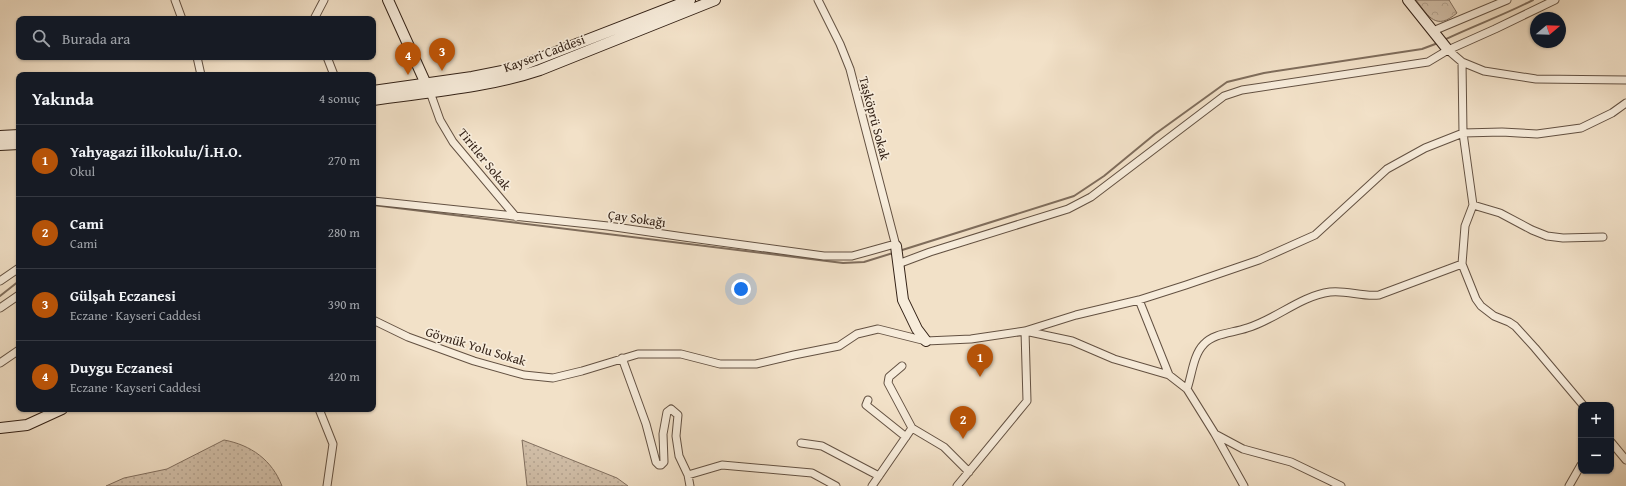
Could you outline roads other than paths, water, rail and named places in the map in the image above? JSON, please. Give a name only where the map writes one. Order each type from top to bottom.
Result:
[{"type":"main road","points":[[388,0],[428,88]]},
{"type":"main road","name":"Kayseri Caddesi","points":[[376,99],[512,68],[690,0]]},
{"type":"main road","name":"Kayseri Caddesi","points":[[376,91],[428,88],[472,88],[515,78],[715,0]]},
{"type":"main road","points":[[1408,0],[1448,50]]},
{"type":"main road","points":[[0,136],[16,135]]},
{"type":"main road","points":[[0,146],[16,144]]},
{"type":"main road","points":[[895,245],[903,300],[916,329],[926,341]]},
{"type":"main road","points":[[0,428],[27,425],[55,412]]},
{"type":"street","points":[[175,0],[181,16]]},
{"type":"street","points":[[316,16],[324,0]]},
{"type":"street","name":"Taşköprü Sokak","points":[[818,0],[840,44],[850,69],[895,245]]},
{"type":"street","points":[[1433,31],[1507,0]]},
{"type":"street","points":[[898,264],[930,252],[1068,209],[1091,197],[1224,96],[1242,90],[1428,62],[1448,50],[1555,0]]},
{"type":"street","points":[[1448,50],[1462,62],[1484,71],[1536,79],[1626,80]]},
{"type":"street","points":[[198,60],[200,72]]},
{"type":"street","points":[[329,60],[333,72]]},
{"type":"street","points":[[1462,62],[1461,103],[1463,133],[1474,205],[1465,226],[1462,264],[1476,300],[1481,306],[1494,316],[1514,326],[1535,348],[1580,402]]},
{"type":"street","name":"Tiritler Sokak","points":[[428,88],[440,120],[453,142],[516,217]]},
{"type":"street","points":[[1463,133],[1502,132],[1537,134],[1581,128],[1612,113],[1626,103]]},
{"type":"street","name":"Göynük Yolu Sokak","points":[[376,321],[408,337],[474,361],[524,375],[553,378],[638,354],[681,354],[720,364],[756,364],[794,354],[839,346],[857,334],[878,329],[926,341],[971,339],[1025,330],[1076,315],[1139,300],[1259,260],[1316,235],[1387,169],[1425,148],[1463,133]]},
{"type":"street","name":"Çay Sokağı","points":[[376,201],[608,226],[824,256],[852,256],[895,245]]},
{"type":"street","points":[[1474,205],[1500,213],[1532,230],[1547,236],[1563,238],[1602,237]]},
{"type":"street","points":[[1187,389],[1198,353],[1204,344],[1214,337],[1261,323],[1309,298],[1323,293],[1345,291],[1368,295],[1379,295],[1462,264]]},
{"type":"street","points":[[0,281],[16,270]]},
{"type":"street","points":[[0,308],[16,297]]},
{"type":"street","points":[[1139,300],[1169,375]]},
{"type":"street","points":[[957,486],[1028,401],[1025,330],[1072,341],[1114,359],[1169,375],[1187,389],[1215,434],[1244,486]]},
{"type":"street","points":[[0,363],[16,352]]},
{"type":"street","points":[[622,358],[646,424],[656,463],[661,465],[664,462],[663,434],[667,412],[670,409],[676,412],[678,417],[676,436],[679,456],[688,475],[690,486]]},
{"type":"street","points":[[902,366],[889,377],[888,383],[912,428],[944,447],[969,472]]},
{"type":"street","points":[[868,400],[866,405],[906,436]]},
{"type":"street","points":[[320,412],[334,444],[327,486]]},
{"type":"street","points":[[872,486],[912,428]]},
{"type":"street","points":[[1215,434],[1243,450],[1291,462],[1341,486]]},
{"type":"street","points":[[801,443],[822,446],[879,476]]},
{"type":"street","points":[[1614,446],[1626,460]]},
{"type":"street","points":[[688,475],[722,465],[812,473],[836,486]]},
{"type":"street","points":[[1569,486],[1578,470]]},
{"type":"waterway","points":[[1444,40],[1533,0]]},
{"type":"waterway","points":[[899,251],[1074,196],[1104,176],[1155,134],[1227,82],[1264,73],[1422,49],[1438,43]]},
{"type":"waterway","points":[[376,205],[843,263],[864,262],[893,253]]},
{"type":"waterway","points":[[0,296],[16,283]]},
{"type":"place","name":"Gülşah Eczanesi","points":[[442,71]]},
{"type":"place","name":"Duygu Eczanesi","points":[[408,75]]},
{"type":"place","name":"Yahyagazi İlkokulu/İ.H.O.","points":[[980,377]]},
{"type":"place","name":"Cami","points":[[963,439]]}]
